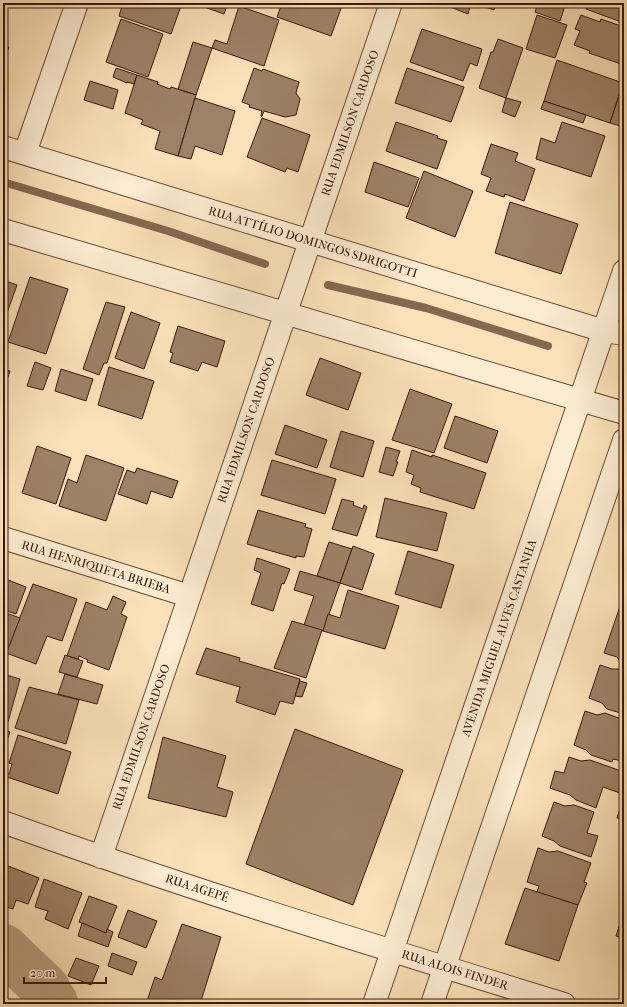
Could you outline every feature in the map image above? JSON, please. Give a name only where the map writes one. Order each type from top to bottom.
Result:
[{"type":"street","points":[[24,153],[77,3]]},
{"type":"street","name":"RUA EDMILSON CARDOSO","points":[[100,858],[391,3]]},
{"type":"street","name":"RUA ATTÍLIO DOMINGOS SDRIGOTTI","points":[[3,147],[614,332]]},
{"type":"street","points":[[3,230],[624,413]]},
{"type":"street","name":"AVENIDA MIGUEL ALVES CASTANHA","points":[[374,1004],[580,400],[614,332],[624,271]]},
{"type":"street","points":[[432,1004],[624,440]]},
{"type":"street","name":"RUA HENRIQUETA BRIEBA","points":[[3,538],[189,596]]},
{"type":"street","name":"RUA AGEPÊ","points":[[3,822],[100,858],[392,951]]},
{"type":"street","name":"RUA ALOIS FINDER","points":[[392,951],[564,1004]]},
{"type":"building","points":[[123,3],[182,3],[171,34],[119,16]]},
{"type":"building","points":[[193,3],[228,3],[224,14]]},
{"type":"building","points":[[282,3],[343,3],[331,36],[277,17]]},
{"type":"building","points":[[449,3],[471,3],[468,14],[448,6]]},
{"type":"building","points":[[474,3],[496,3],[494,10]]},
{"type":"building","points":[[538,3],[556,3],[565,6],[560,21],[535,12]]},
{"type":"building","points":[[588,3],[624,3],[624,23],[586,9]]},
{"type":"building","points":[[239,6],[279,20],[264,66],[212,48],[215,40],[227,44]]},
{"type":"building","points":[[537,15],[567,25],[555,58],[526,49]]},
{"type":"building","points":[[581,15],[600,22],[601,19],[624,27],[624,65],[589,53],[590,51],[574,45],[580,31],[575,29]]},
{"type":"building","points":[[121,19],[163,34],[148,77],[106,62]]},
{"type":"building","points":[[422,29],[482,49],[477,66],[470,63],[463,81],[410,62]]},
{"type":"building","points":[[498,39],[523,48],[506,98],[479,88],[491,52],[493,52]]},
{"type":"building","points":[[193,42],[212,48],[196,95],[178,89]]},
{"type":"building","points":[[3,45],[9,47],[3,63]]},
{"type":"building","points":[[557,60],[623,83],[610,123],[544,101]]},
{"type":"building","points":[[116,68],[137,75],[134,84],[127,83],[113,77]]},
{"type":"building","points":[[254,68],[262,71],[263,69],[299,82],[296,93],[300,99],[296,115],[285,117],[264,111],[261,116],[262,111],[249,107],[250,105],[242,102]]},
{"type":"building","points":[[407,68],[464,87],[451,122],[395,103]]},
{"type":"building","points":[[137,75],[158,82],[157,84],[170,89],[171,87],[196,95],[178,156],[155,149],[160,131],[141,124],[143,120],[125,113]]},
{"type":"building","points":[[90,81],[118,90],[113,109],[84,100]]},
{"type":"building","points":[[624,83],[624,127],[610,123]]},
{"type":"building","points":[[195,98],[235,111],[222,155],[195,146],[191,159],[178,156]]},
{"type":"building","points":[[506,98],[521,102],[515,117],[502,112]]},
{"type":"building","points":[[544,101],[586,115],[583,123],[541,109]]},
{"type":"building","points":[[262,118],[310,135],[298,172],[287,168],[285,172],[247,157]]},
{"type":"building","points":[[396,122],[438,136],[437,138],[447,141],[437,169],[386,151]]},
{"type":"building","points":[[562,122],[605,136],[591,177],[536,159],[541,138],[555,143]]},
{"type":"building","points":[[491,144],[518,153],[515,161],[535,169],[524,201],[505,194],[504,197],[486,191],[491,178],[481,174]]},
{"type":"building","points":[[374,162],[419,178],[408,207],[365,192]]},
{"type":"building","points":[[424,171],[473,191],[455,237],[406,218]]},
{"type":"building","points":[[510,202],[578,224],[561,274],[495,253]]},
{"type":"building","points":[[30,277],[68,289],[46,354],[8,342]]},
{"type":"building","points":[[3,280],[17,285],[3,324]]},
{"type":"building","points":[[106,302],[125,307],[107,363],[104,363],[99,375],[83,369]]},
{"type":"building","points":[[131,312],[160,323],[144,369],[115,358]]},
{"type":"building","points":[[178,326],[225,341],[217,367],[202,362],[198,371],[170,362],[173,353],[170,352]]},
{"type":"building","points":[[320,358],[361,373],[348,410],[306,395]]},
{"type":"building","points":[[35,362],[51,368],[43,390],[27,386]]},
{"type":"building","points":[[109,367],[154,381],[142,419],[98,405]]},
{"type":"building","points":[[3,369],[10,371],[7,380],[3,378]]},
{"type":"building","points":[[61,369],[93,379],[86,401],[55,391]]},
{"type":"building","points":[[410,389],[452,404],[434,453],[392,440]]},
{"type":"building","points":[[455,416],[498,431],[487,463],[444,448]]},
{"type":"building","points":[[285,425],[327,440],[317,468],[275,454]]},
{"type":"building","points":[[341,431],[374,441],[363,477],[330,467]]},
{"type":"building","points":[[37,446],[71,458],[56,504],[22,493]]},
{"type":"building","points":[[386,447],[400,451],[393,476],[379,472]]},
{"type":"building","points":[[412,450],[486,473],[474,509],[420,492],[421,488],[411,484],[414,475],[406,472]]},
{"type":"building","points":[[86,455],[124,468],[106,521],[59,506],[68,479],[77,483]]},
{"type":"building","points":[[272,460],[336,479],[325,514],[261,495]]},
{"type":"building","points":[[137,468],[178,481],[172,498],[151,491],[147,504],[118,494],[127,470],[135,473]]},
{"type":"building","points":[[385,498],[447,513],[437,551],[376,537]]},
{"type":"building","points":[[342,499],[354,502],[353,505],[363,509],[364,505],[367,507],[357,536],[332,529]]},
{"type":"building","points":[[258,510],[306,524],[305,527],[312,529],[304,557],[296,556],[296,558],[247,544]]},
{"type":"building","points":[[329,542],[352,549],[340,583],[317,576]]},
{"type":"building","points":[[353,546],[374,554],[362,590],[340,583]]},
{"type":"building","points":[[408,551],[454,565],[441,608],[395,594]]},
{"type":"building","points":[[257,558],[290,569],[284,584],[282,583],[273,611],[251,604],[261,573],[254,570]]},
{"type":"building","points":[[300,571],[340,583],[323,631],[304,625],[314,596],[294,590]]},
{"type":"building","points":[[3,578],[26,587],[16,614],[4,610]]},
{"type":"building","points":[[33,584],[77,599],[62,641],[47,636],[36,664],[6,653]]},
{"type":"building","points":[[348,590],[399,606],[385,649],[323,631],[328,614],[340,618]]},
{"type":"building","points":[[624,595],[624,663],[617,657],[604,653]]},
{"type":"building","points":[[113,596],[126,602],[121,614],[127,617],[109,670],[87,662],[88,660],[79,656],[78,659],[67,656],[86,602],[107,610]]},
{"type":"building","points":[[3,612],[20,618],[6,654],[3,653]]},
{"type":"building","points":[[292,621],[322,630],[306,678],[274,668]]},
{"type":"building","points":[[206,648],[240,658],[239,661],[300,679],[293,704],[280,701],[275,715],[236,702],[240,687],[196,674]]},
{"type":"building","points":[[65,655],[83,661],[77,677],[59,672]]},
{"type":"building","points":[[600,665],[612,669],[624,669],[624,714],[607,709],[602,703],[589,698]]},
{"type":"building","points":[[3,674],[20,679],[8,722],[3,721]]},
{"type":"building","points":[[65,674],[103,685],[97,704],[58,694]]},
{"type":"building","points":[[300,681],[307,683],[302,697],[295,696]]},
{"type":"building","points":[[29,687],[79,700],[66,744],[15,728]]},
{"type":"building","points":[[585,711],[597,715],[605,713],[624,720],[624,726],[619,741],[624,742],[624,755],[622,761],[613,759],[612,762],[591,755],[586,750],[574,745]]},
{"type":"building","points":[[3,729],[10,732],[3,752]]},
{"type":"building","points":[[295,729],[403,770],[353,905],[246,864]]},
{"type":"building","points":[[18,735],[71,752],[58,794],[4,776],[6,773],[9,774],[12,764],[9,763]]},
{"type":"building","points":[[163,737],[226,756],[217,787],[233,792],[226,817],[148,798]]},
{"type":"building","points":[[569,757],[581,761],[590,760],[624,772],[624,781],[620,793],[603,787],[596,808],[576,800],[570,795],[550,788],[555,771],[564,773]]},
{"type":"building","points":[[624,796],[624,820],[617,818]]},
{"type":"building","points":[[554,802],[565,806],[574,805],[594,812],[587,833],[598,836],[591,857],[560,846],[554,841],[542,836]]},
{"type":"building","points":[[538,848],[549,852],[558,851],[591,863],[584,882],[587,883],[578,905],[537,892],[539,886],[527,882]]},
{"type":"building","points":[[3,864],[39,878],[28,904],[16,900],[13,909],[3,906]]},
{"type":"building","points":[[44,879],[82,893],[68,929],[45,919],[48,911],[35,907]]},
{"type":"building","points":[[525,888],[578,905],[559,961],[505,944]]},
{"type":"building","points":[[89,896],[117,906],[106,933],[79,922]]},
{"type":"building","points":[[128,910],[157,921],[146,948],[118,937]]},
{"type":"building","points":[[624,914],[624,938],[616,936]]},
{"type":"building","points":[[82,923],[106,933],[107,929],[113,932],[108,947],[78,936]]},
{"type":"building","points":[[182,924],[221,937],[200,1004],[146,1004],[155,977],[162,980]]},
{"type":"building","points":[[112,953],[137,962],[132,975],[108,966]]},
{"type":"building","points":[[76,958],[99,966],[91,985],[68,976]]},
{"type":"waterway","points":[[3,182],[168,231],[265,264]]},
{"type":"waterway","points":[[328,285],[426,308],[548,346]]},
{"type":"waterway","points":[[3,948],[45,988],[54,1004]]}]
